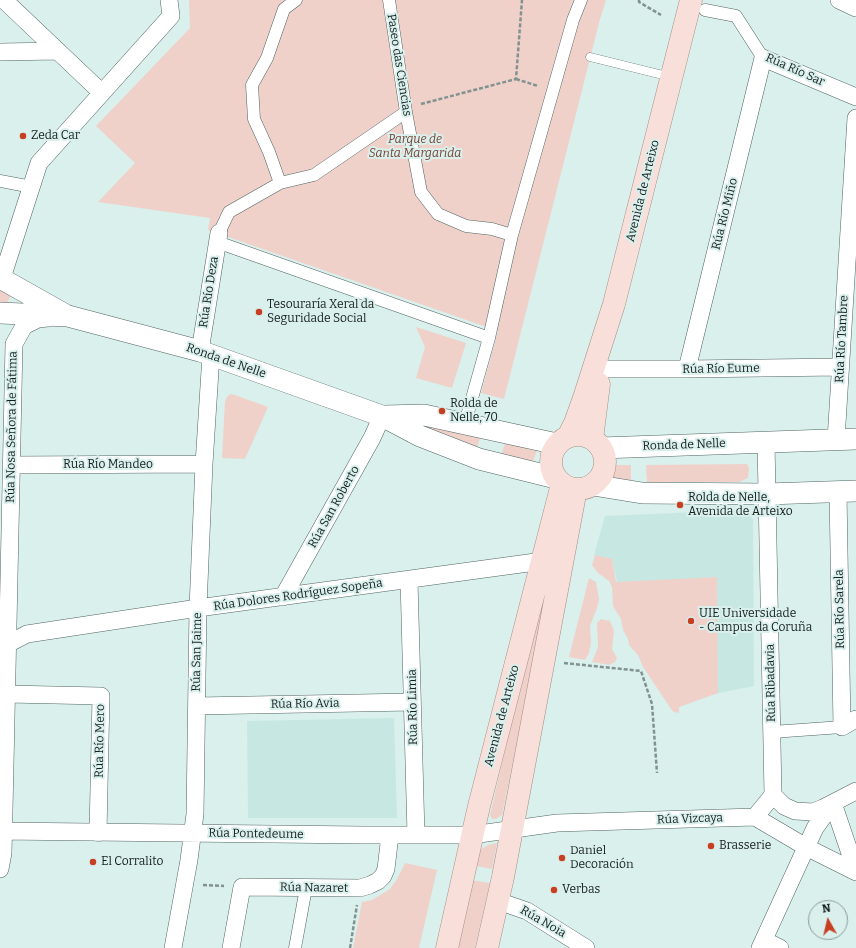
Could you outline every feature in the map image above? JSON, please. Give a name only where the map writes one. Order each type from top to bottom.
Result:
[{"type":"main road","name":"Avenida de Arteixo","points":[[562,440],[575,423],[614,304],[672,78],[698,5]]},
{"type":"main road","name":"Avenida de Arteixo","points":[[597,443],[597,395],[614,304]]},
{"type":"main road","points":[[576,435],[584,436],[597,443],[604,456],[605,464],[599,479],[572,484],[551,470],[550,460],[552,452],[562,440],[576,435]]},
{"type":"main road","name":"Avenida de Arteixo","points":[[447,948],[472,835],[542,561],[572,484]]},
{"type":"main road","points":[[487,948],[498,901],[572,484]]},
{"type":"street","points":[[4,0],[102,93]]},
{"type":"street","points":[[1,278],[39,163],[171,16],[170,0]]},
{"type":"street","points":[[280,183],[269,152],[254,119],[252,85],[267,58],[284,4],[296,0]]},
{"type":"street","name":"Paseo das Ciencias","points":[[389,0],[406,112],[421,192],[438,214],[466,226],[512,235]]},
{"type":"street","points":[[465,423],[489,338],[512,235],[573,20],[581,0]]},
{"type":"street","points":[[839,0],[856,8]]},
{"type":"street","name":"Rúa Río Sar","points":[[698,5],[736,16],[763,58],[856,97]]},
{"type":"street","points":[[0,52],[58,51]]},
{"type":"street","name":"Rúa Río Miño","points":[[687,370],[763,58]]},
{"type":"street","points":[[406,112],[314,175],[280,183],[229,212],[218,237],[489,338]]},
{"type":"street","name":"Rúa Río Tambre","points":[[846,439],[840,367],[856,118]]},
{"type":"street","points":[[0,181],[32,187]]},
{"type":"street","name":"Rúa Río Deza","points":[[205,353],[218,237]]},
{"type":"street","name":"Ronda de Nelle","points":[[1,278],[68,316]]},
{"type":"street","name":"Ronda de Nelle","points":[[0,313],[68,316],[205,353],[382,416],[420,436],[475,457],[572,484],[642,493],[767,494],[847,492]]},
{"type":"street","name":"Rúa Nosa Señora de Fátima","points":[[0,313],[9,318],[14,326],[11,465],[4,606],[4,646],[7,694],[2,831],[3,853],[0,869]]},
{"type":"street","name":"Rúa Nosa Señora de Fátima","points":[[14,344],[24,326],[38,319],[68,316]]},
{"type":"street","name":"Rúa San Jaime","points":[[173,948],[195,814],[198,608],[204,464],[205,353]]},
{"type":"street","name":"Rúa Río Eume","points":[[602,369],[687,370],[840,367]]},
{"type":"street","name":"Ronda de Nelle","points":[[382,416],[424,415],[562,440]]},
{"type":"street","name":"Rúa San Roberto","points":[[283,597],[376,432],[382,416]]},
{"type":"street","name":"Ronda de Nelle","points":[[597,443],[766,442],[846,439]]},
{"type":"street","points":[[766,442],[767,494]]},
{"type":"street","name":"Rúa Río Mandeo","points":[[11,465],[204,464]]},
{"type":"street","name":"Rúa Río Sarela","points":[[847,492],[849,723]]},
{"type":"street","name":"Rúa Ribadavia","points":[[767,494],[773,795]]},
{"type":"street","name":"Rúa Dolores Rodríguez Sopeña","points":[[4,646],[27,634],[198,608],[542,561]]},
{"type":"street","name":"Rúa Río Limia","points":[[409,580],[416,835]]},
{"type":"street","name":"Rúa Río Mero","points":[[7,694],[101,696],[98,833]]},
{"type":"street","name":"Rúa Río Avia","points":[[197,706],[412,702]]},
{"type":"street","points":[[772,732],[849,723]]},
{"type":"street","points":[[856,791],[813,812],[795,811],[784,806],[773,795],[755,817],[806,847],[856,871]]},
{"type":"street","points":[[780,948],[762,944],[815,828],[833,803]]},
{"type":"street","points":[[833,803],[856,871]]},
{"type":"street","name":"Rúa Vizcaya","points":[[511,829],[557,823],[755,817]]},
{"type":"street","name":"Rúa Pontedeume","points":[[2,831],[472,835],[511,829]]},
{"type":"street","name":"Rúa Nazaret","points":[[242,886],[360,888],[378,881],[383,876],[386,869],[390,835]]},
{"type":"street","points":[[230,948],[242,886]]},
{"type":"street","points":[[295,948],[306,888]]},
{"type":"street","name":"Rúa Noia","points":[[498,901],[527,911],[586,948]]},
{"type":"lane","points":[[590,57],[672,78]]},
{"type":"path","points":[[516,79],[522,0]]},
{"type":"path","points":[[639,0],[639,2],[661,15]]},
{"type":"path","points":[[406,112],[420,104],[516,79],[553,91]]},
{"type":"path","points":[[564,663],[641,670],[652,704],[657,773]]},
{"type":"path","points":[[200,885],[242,886]]},
{"type":"path","points":[[350,948],[360,888]]},
{"type":"shaded area","name":"UIE Universidade - Campus da Coruña","points":[[744,510],[753,519],[754,686],[714,694],[679,707],[617,582],[612,560],[594,555],[605,516]]},
{"type":"shaded area","points":[[394,718],[397,818],[248,818],[247,721]]},
{"type":"green space","name":"Parque de Santa Margarida","points":[[189,0],[606,0],[504,399],[481,393],[498,331],[208,230],[210,218],[98,202],[135,163],[96,126],[190,28]]},
{"type":"green space","points":[[0,289],[12,293],[6,305],[0,303]]},
{"type":"green space","points":[[416,327],[466,343],[452,388],[416,378],[425,347]]},
{"type":"green space","points":[[230,394],[268,407],[245,459],[222,458],[225,402]]},
{"type":"green space","points":[[409,422],[480,438],[477,448]]},
{"type":"green space","points":[[505,443],[537,451],[531,466],[501,457]]},
{"type":"green space","points":[[747,464],[749,468],[748,478],[739,482],[647,482],[646,465]]},
{"type":"green space","points":[[612,465],[631,465],[631,482],[612,482]]},
{"type":"green space","points":[[552,547],[557,548],[502,815],[496,819],[492,819],[490,815]]},
{"type":"green space","points":[[595,555],[612,559],[616,582],[717,577],[718,693],[679,707],[679,713],[674,712],[671,709],[643,667],[638,655],[629,645],[628,639],[623,630],[621,619],[613,606],[612,587],[609,581],[598,573],[592,565]]},
{"type":"green space","points":[[589,578],[596,582],[599,599],[590,626],[591,643],[589,653],[585,660],[569,657]]},
{"type":"green space","points":[[601,619],[610,621],[614,631],[612,649],[617,658],[615,662],[609,665],[592,662],[598,647],[597,623]]},
{"type":"green space","points":[[497,843],[492,869],[476,866],[480,850],[488,845]]},
{"type":"green space","points":[[405,863],[437,870],[419,948],[353,948],[362,902],[372,900],[390,889]]},
{"type":"green space","points":[[471,880],[490,883],[475,948],[456,948]]},
{"type":"place","name":"Zeda Car","points":[[23,136]]},
{"type":"place","name":"Tesouraría Xeral da Seguridade Social","points":[[259,312]]},
{"type":"place","name":"Rolda de Nelle, 70","points":[[442,411]]},
{"type":"place","name":"Rolda de Nelle, Avenida de Arteixo","points":[[680,505]]},
{"type":"place","name":"UIE Universidade - Campus da Coruña","points":[[691,621]]},
{"type":"place","name":"Brasserie","points":[[711,846]]},
{"type":"place","name":"Daniel Decoración","points":[[562,858]]},
{"type":"place","name":"El Corralito","points":[[93,862]]},
{"type":"place","name":"Verbas","points":[[554,890]]}]
